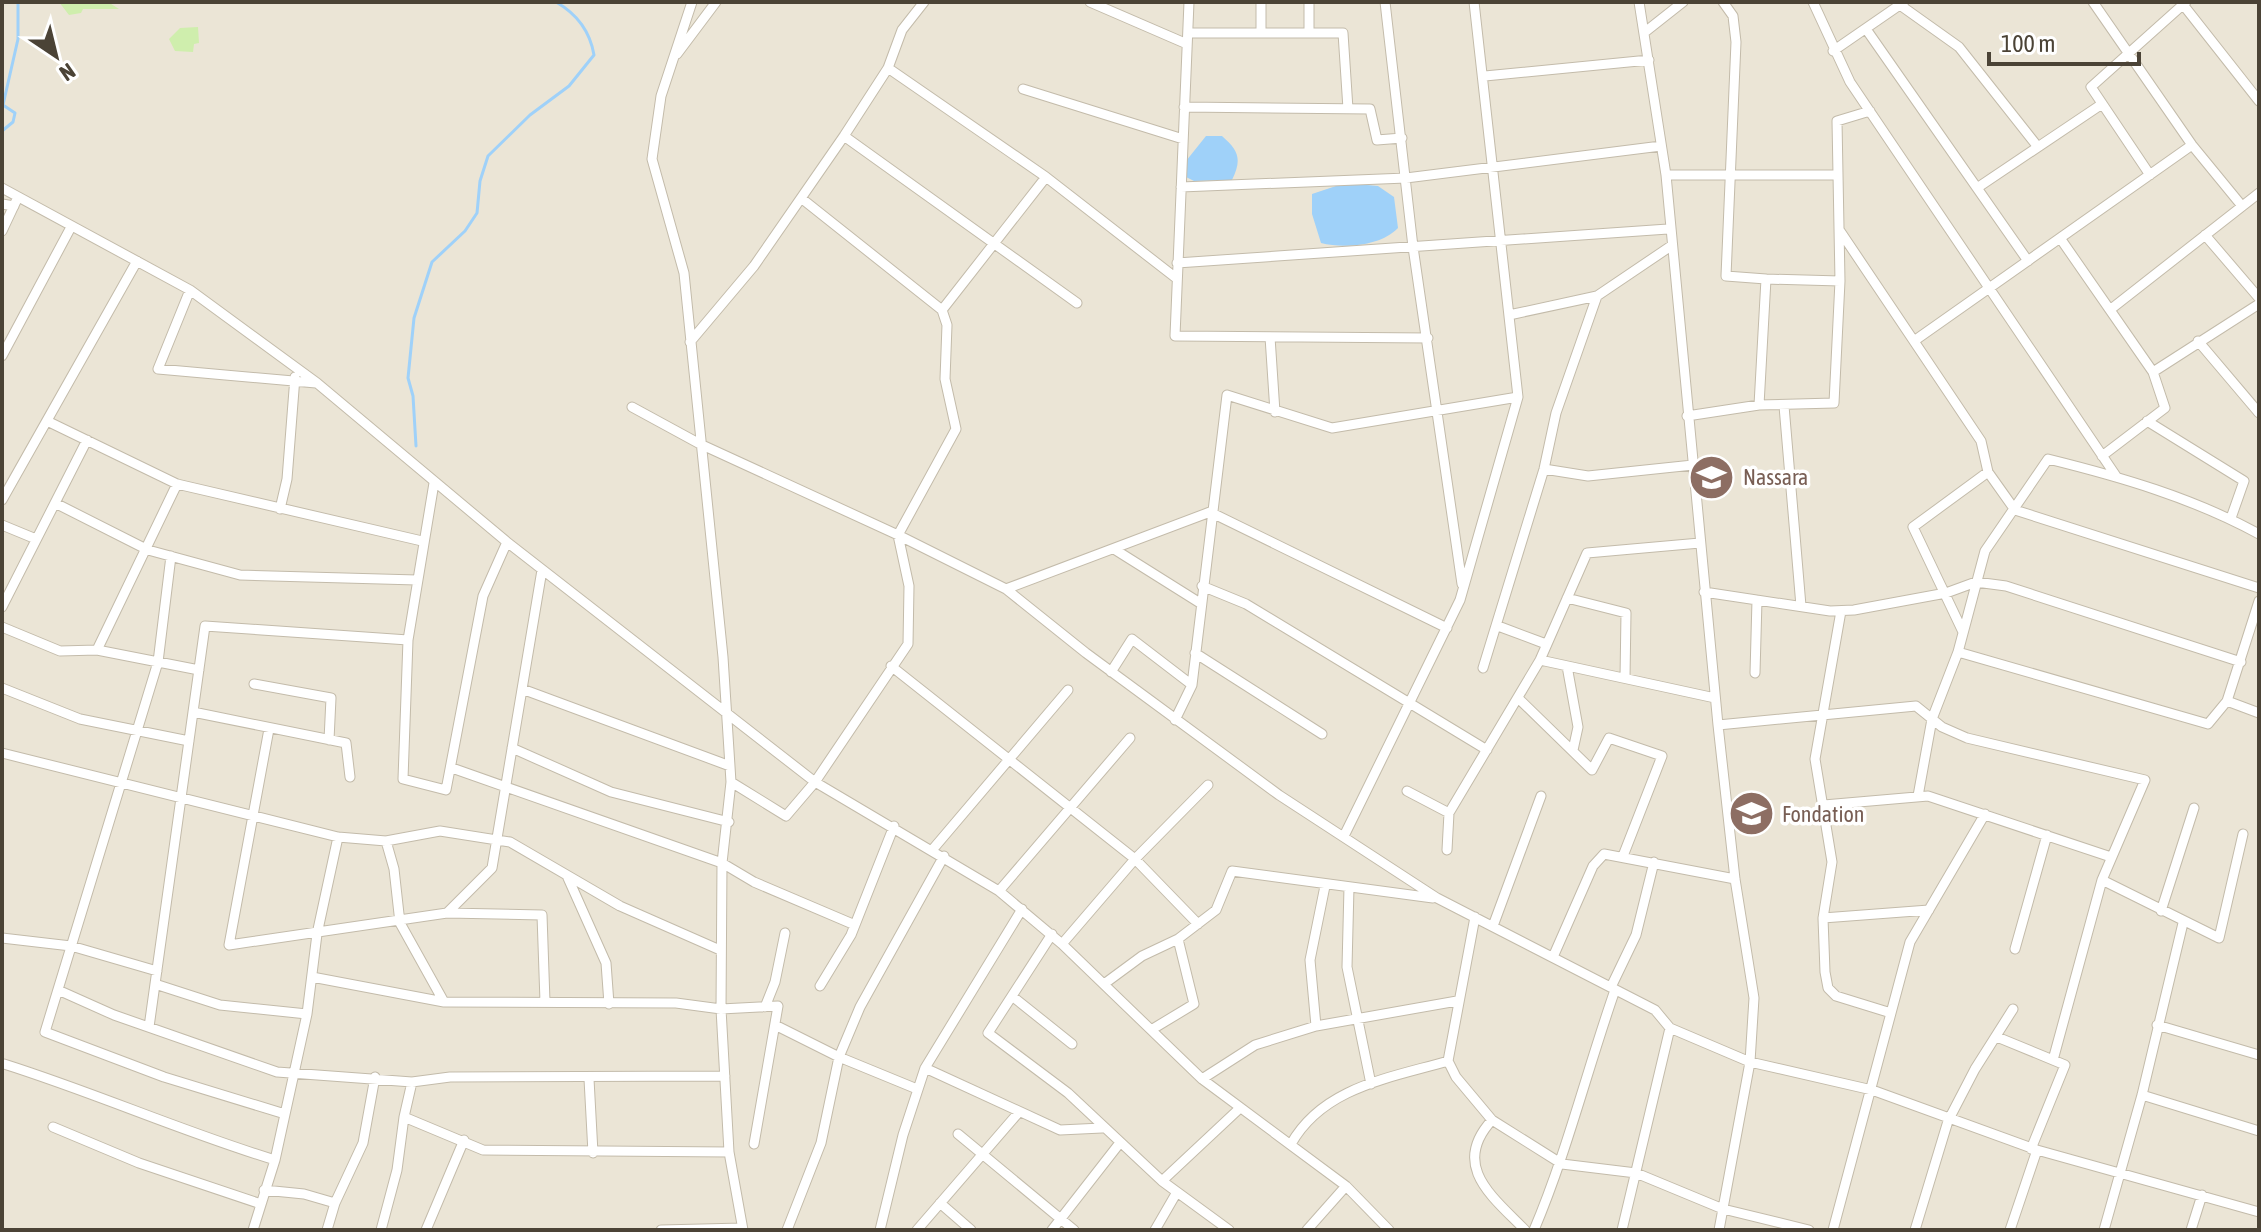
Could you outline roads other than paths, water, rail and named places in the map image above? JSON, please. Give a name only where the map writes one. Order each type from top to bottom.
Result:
[{"type":"street","points":[[661,1230],[743,1229],[729,1152],[721,1009],[722,863],[729,822],[731,782],[727,713],[684,273],[652,159],[661,96],[692,2]]},
{"type":"street","points":[[672,60],[716,2]]},
{"type":"street","points":[[690,342],[754,266],[844,136],[888,68],[902,30],[924,2]]},
{"type":"street","points":[[1090,2],[1188,38],[1261,33],[1343,33],[1348,109]]},
{"type":"street","points":[[1189,2],[1175,336],[1428,338]]},
{"type":"street","points":[[1261,2],[1261,33]]},
{"type":"street","points":[[1309,2],[1309,33]]},
{"type":"street","points":[[1385,2],[1413,247],[1439,408],[1463,591]]},
{"type":"street","points":[[1344,836],[1463,591],[1518,397],[1485,76],[1474,2]]},
{"type":"street","points":[[1639,2],[1666,175],[1668,229],[1715,698],[1735,879],[1754,998],[1750,1062],[1719,1230]]},
{"type":"street","points":[[1645,32],[1683,2]]},
{"type":"street","points":[[1723,2],[1733,16],[1736,27],[1726,276],[1840,281]]},
{"type":"street","points":[[1813,2],[1833,51],[1870,111],[2116,476]]},
{"type":"street","points":[[2093,2],[2192,145],[2242,206]]},
{"type":"street","points":[[1833,51],[1902,3],[1959,47],[2038,147]]},
{"type":"street","points":[[2150,175],[2091,87],[2183,3],[2259,101]]},
{"type":"street","points":[[1866,29],[2028,261]]},
{"type":"street","points":[[1485,76],[1649,60]]},
{"type":"street","points":[[888,68],[1046,177],[1176,278]]},
{"type":"street","points":[[1023,89],[1183,139]]},
{"type":"street","points":[[1977,188],[2102,104]]},
{"type":"street","points":[[1184,107],[1370,109],[1377,140],[1402,138]]},
{"type":"street","points":[[1687,416],[1759,405],[1834,403],[1840,281],[1837,121],[1870,111]]},
{"type":"street","points":[[844,136],[1077,303]]},
{"type":"street","points":[[1914,341],[2192,145]]},
{"type":"street","points":[[1181,187],[1406,178],[1661,146]]},
{"type":"street","points":[[1666,175],[1838,175]]},
{"type":"street","points":[[942,310],[1046,177]]},
{"type":"street","points":[[2,188],[16,201],[190,290],[317,383],[507,542],[815,782],[933,849],[999,891],[1052,934],[1202,1079],[1346,1186],[1386,1229]]},
{"type":"street","points":[[2111,309],[2259,193]]},
{"type":"street","points":[[731,782],[786,816],[815,782],[908,644],[909,586],[898,535],[956,429],[945,379],[947,325],[942,310],[801,198]]},
{"type":"street","points":[[2,204],[16,201]]},
{"type":"street","points":[[2,231],[16,201]]},
{"type":"street","points":[[2,356],[71,227]]},
{"type":"street","points":[[1177,263],[1668,229]]},
{"type":"street","points":[[1839,230],[1981,441],[1988,472],[2015,510],[2259,588]]},
{"type":"street","points":[[2205,235],[2259,298]]},
{"type":"street","points":[[2060,238],[2153,372],[2165,408],[2102,456]]},
{"type":"street","points":[[1509,315],[1597,296],[1671,246]]},
{"type":"street","points":[[2,500],[137,261]]},
{"type":"street","points":[[1759,405],[1766,279]]},
{"type":"street","points":[[190,290],[158,369],[317,383]]},
{"type":"street","points":[[1483,668],[1544,469],[1556,413],[1597,296]]},
{"type":"street","points":[[2153,372],[2259,304]]},
{"type":"street","points":[[1270,337],[1275,412]]},
{"type":"street","points":[[2198,341],[2259,413]]},
{"type":"street","points":[[280,509],[287,479],[296,369]]},
{"type":"street","points":[[1175,720],[1192,685],[1210,512],[1227,395],[1332,428],[1518,397]]},
{"type":"street","points":[[1784,406],[1801,606]]},
{"type":"street","points":[[632,407],[700,444],[898,535],[1006,589],[1111,672],[1279,795],[1437,898],[1655,1010],[1670,1028],[1706,1046],[1750,1062],[1872,1090],[1948,1121],[2034,1150],[2259,1212]]},
{"type":"street","points":[[47,421],[177,484],[422,541]]},
{"type":"street","points":[[2147,421],[2244,481],[2231,518]]},
{"type":"street","points":[[2,607],[87,440]]},
{"type":"street","points":[[1918,796],[1932,719],[1958,652],[1985,551],[2048,459],[2116,476],[2231,518],[2259,534]]},
{"type":"street","points":[[1544,469],[1588,476],[1693,465]]},
{"type":"street","points":[[1963,632],[1913,527],[1988,472]]},
{"type":"street","points":[[434,483],[408,640],[403,779],[446,790],[483,596],[507,542]]},
{"type":"street","points":[[97,650],[148,550],[177,484]]},
{"type":"street","points":[[55,503],[148,550],[240,575],[417,580]]},
{"type":"street","points":[[1006,589],[1210,512],[1447,628]]},
{"type":"street","points":[[2,525],[36,539]]},
{"type":"street","points":[[1447,850],[1449,813],[1540,660],[1587,553],[1700,543]]},
{"type":"street","points":[[1114,549],[1200,603]]},
{"type":"street","points":[[171,556],[158,662],[45,1032],[164,1077],[285,1114]]},
{"type":"street","points":[[447,913],[492,868],[542,570]]},
{"type":"street","points":[[1704,592],[1841,611],[1946,593],[1976,582],[2006,586],[2241,662]]},
{"type":"street","points":[[1202,586],[1246,604],[1487,750]]},
{"type":"street","points":[[1567,598],[1626,613],[1625,678]]},
{"type":"street","points":[[1755,673],[1757,600]]},
{"type":"street","points":[[1958,652],[2208,724],[2227,701],[2259,601]]},
{"type":"street","points":[[1841,611],[1815,759],[1832,862],[1823,918],[1828,988],[1836,996],[1891,1013]]},
{"type":"street","points":[[149,1027],[205,626],[408,640]]},
{"type":"street","points":[[1498,626],[1546,644]]},
{"type":"street","points":[[2,627],[60,651],[97,650],[199,670]]},
{"type":"street","points":[[1111,672],[1132,639],[1192,685]]},
{"type":"street","points":[[1195,653],[1322,734]]},
{"type":"street","points":[[1540,660],[1715,698]]},
{"type":"street","points":[[891,666],[1135,859],[1198,924]]},
{"type":"street","points":[[1567,666],[1578,727],[1573,750]]},
{"type":"street","points":[[254,684],[331,698],[329,740]]},
{"type":"street","points":[[2,688],[80,719],[189,741]]},
{"type":"street","points":[[522,689],[730,766]]},
{"type":"street","points":[[933,849],[1068,690]]},
{"type":"street","points":[[1518,698],[1592,770],[1609,738],[1662,756],[1623,856]]},
{"type":"street","points":[[2227,701],[2259,713]]},
{"type":"street","points":[[1718,725],[1905,704],[1916,706],[1932,719],[1967,738],[2145,780],[2102,880],[2053,1060]]},
{"type":"street","points":[[193,712],[346,743],[350,777]]},
{"type":"street","points":[[269,729],[229,945],[400,923],[447,913],[542,915],[545,1002]]},
{"type":"street","points":[[999,891],[1130,738]]},
{"type":"street","points":[[512,748],[611,792],[729,822]]},
{"type":"street","points":[[2,753],[338,837],[386,841],[440,831],[510,842],[568,878],[720,950]]},
{"type":"street","points":[[452,768],[722,863],[754,882],[855,925]]},
{"type":"street","points":[[1062,944],[1135,859],[1208,785]]},
{"type":"street","points":[[1407,791],[1449,813]]},
{"type":"street","points":[[1493,926],[1541,796]]},
{"type":"street","points":[[1824,805],[1918,796],[1985,814],[2111,857]]},
{"type":"street","points":[[2161,911],[2194,808]]},
{"type":"street","points":[[1833,1230],[1910,942],[1985,814]]},
{"type":"street","points":[[820,986],[840,959],[894,826]]},
{"type":"street","points":[[2102,880],[2183,923],[2219,938],[2243,834]]},
{"type":"street","points":[[2015,949],[2047,835]]},
{"type":"street","points":[[253,1230],[258,1203],[275,1160],[307,1014],[317,934],[338,837]]},
{"type":"street","points":[[386,841],[394,869],[400,923],[444,1002]]},
{"type":"street","points":[[1553,957],[1598,858],[1613,853],[1735,879]]},
{"type":"street","points":[[787,1230],[821,1143],[839,1057],[862,1001],[944,856]]},
{"type":"street","points":[[1534,1230],[1562,1164],[1613,988],[1636,935],[1654,862]]},
{"type":"street","points":[[1104,984],[1142,956],[1178,939],[1216,910],[1232,871],[1325,886],[1437,898]]},
{"type":"street","points":[[568,878],[606,963],[609,1004]]},
{"type":"street","points":[[1316,1026],[1310,960],[1325,886]]},
{"type":"street","points":[[1349,887],[1347,967],[1371,1084]]},
{"type":"street","points":[[880,1230],[925,1068],[1022,909]]},
{"type":"street","points":[[1823,918],[1929,910]]},
{"type":"street","points":[[1475,917],[1448,1061],[1456,1077],[1492,1120],[1562,1164],[1636,1173],[1723,1209],[1809,1230]]},
{"type":"street","points":[[2104,1230],[2142,1095],[2183,923]]},
{"type":"street","points":[[765,1007],[775,982],[785,933]]},
{"type":"street","points":[[1052,934],[988,1033],[1068,1093],[1162,1181],[1229,1230]]},
{"type":"street","points":[[2,938],[71,946],[157,971]]},
{"type":"street","points":[[1151,1030],[1194,1004],[1178,939]]},
{"type":"street","points":[[312,977],[444,1002],[676,1003],[721,1009],[778,1006],[754,1144]]},
{"type":"street","points":[[155,984],[220,1005],[307,1014]]},
{"type":"street","points":[[58,990],[149,1027],[277,1072],[412,1082],[450,1077],[589,1079],[725,1076]]},
{"type":"street","points":[[1012,996],[1072,1044]]},
{"type":"street","points":[[1202,1079],[1255,1045],[1316,1026],[1457,1001]]},
{"type":"street","points":[[1915,1230],[1948,1121],[1975,1069],[2013,1009]]},
{"type":"street","points":[[775,1025],[839,1057],[917,1089]]},
{"type":"street","points":[[2157,1025],[2259,1055]]},
{"type":"street","points":[[1622,1230],[1670,1028]]},
{"type":"street","points":[[1997,1037],[2065,1065],[2034,1150],[2010,1230]]},
{"type":"street","points":[[1291,1144],[1302,1125],[1325,1102],[1371,1084],[1448,1061]]},
{"type":"street","points":[[4,1064],[93,1092],[196,1136],[275,1160]]},
{"type":"street","points":[[925,1068],[1060,1130],[1102,1128]]},
{"type":"street","points":[[327,1230],[335,1203],[363,1143],[375,1077]]},
{"type":"street","points":[[589,1079],[593,1153]]},
{"type":"street","points":[[381,1230],[397,1170],[412,1082]]},
{"type":"street","points":[[2142,1095],[2259,1131]]},
{"type":"street","points":[[1162,1181],[1240,1108]]},
{"type":"street","points":[[917,1230],[1019,1112]]},
{"type":"street","points":[[404,1117],[483,1150],[729,1152]]},
{"type":"street","points":[[1492,1120],[1477,1139],[1473,1156],[1476,1173],[1486,1189],[1525,1230]]},
{"type":"street","points":[[53,1127],[139,1163],[258,1203]]},
{"type":"street","points":[[958,1134],[1074,1230]]},
{"type":"street","points":[[426,1230],[464,1140]]},
{"type":"street","points":[[1052,1230],[1119,1144]]},
{"type":"street","points":[[1307,1230],[1346,1186]]},
{"type":"street","points":[[264,1190],[304,1194],[335,1203]]},
{"type":"street","points":[[1155,1230],[1177,1192]]},
{"type":"street","points":[[2191,1230],[2202,1195]]},
{"type":"street","points":[[940,1203],[971,1230]]},
{"type":"water","points":[[1206,136],[1222,136],[1235,151],[1238,161],[1232,180],[1194,181],[1186,177],[1186,161]]},
{"type":"water","points":[[1345,183],[1378,186],[1394,197],[1398,228],[1382,239],[1362,244],[1340,246],[1321,243],[1312,214],[1312,194]]},
{"type":"waterway","points":[[2,131],[13,122],[15,113],[3,105],[18,39],[18,2]]},
{"type":"waterway","points":[[416,446],[413,396],[408,378],[414,318],[432,262],[465,231],[477,213],[480,181],[488,156],[530,115],[569,86],[594,55],[581,24],[556,2]]},
{"type":"place","name":"Nassara","points":[[1712,477]]},
{"type":"place","name":"Fondation","points":[[1751,814]]}]
